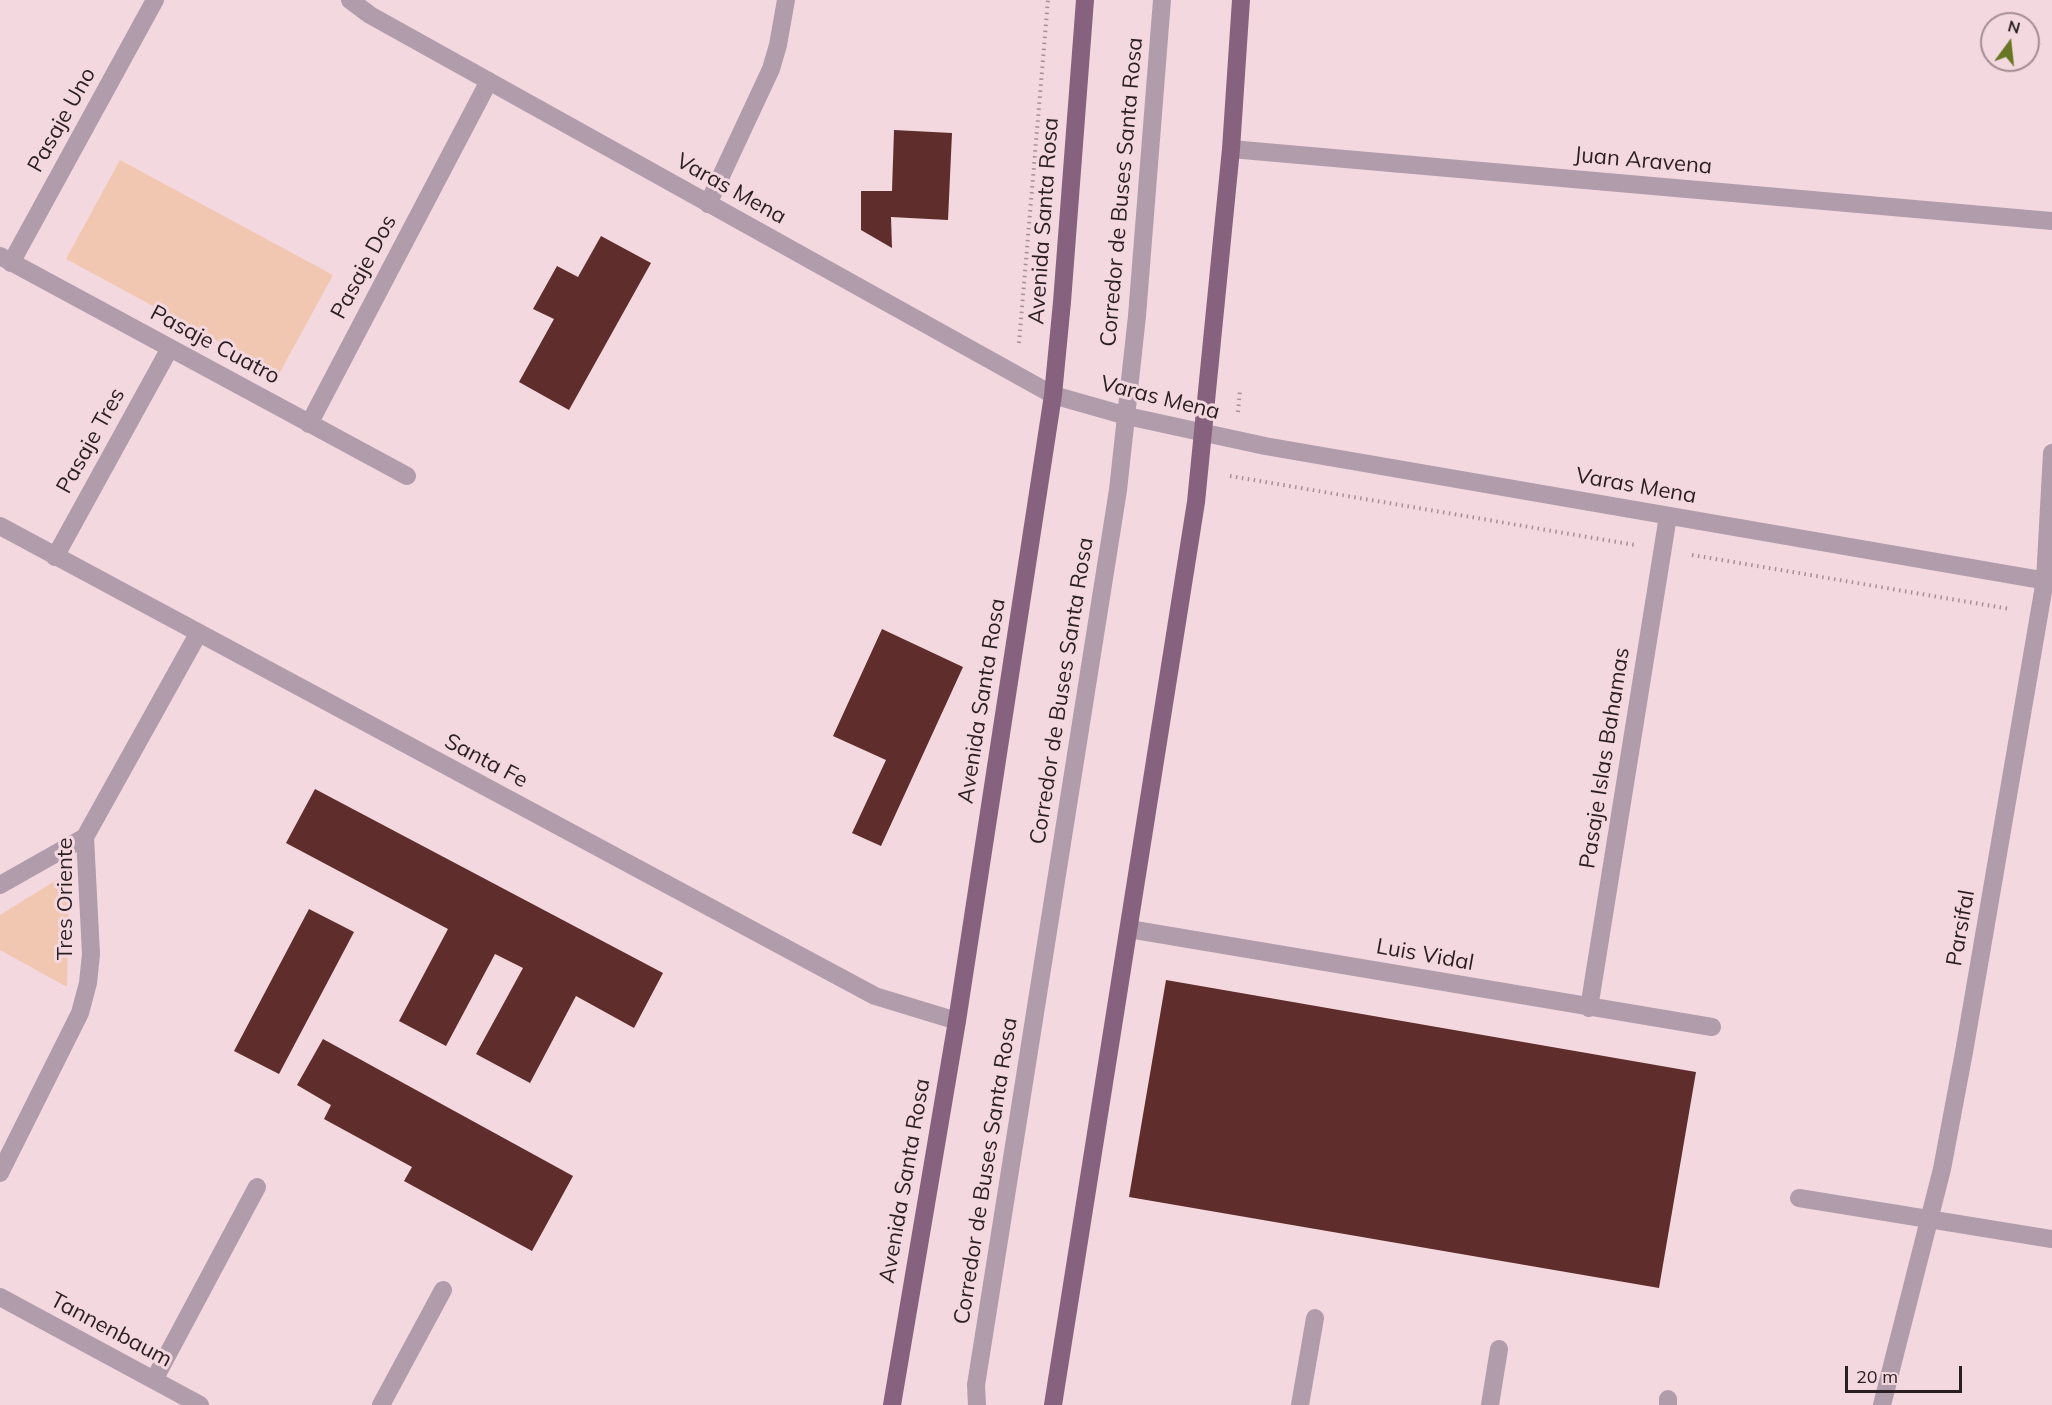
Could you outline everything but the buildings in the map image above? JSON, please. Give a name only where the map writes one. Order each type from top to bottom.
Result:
[{"type":"main road","name":"Avenida Santa Rosa","points":[[892,1405],[957,1022],[1053,395],[1085,0]]},
{"type":"main road","points":[[1053,1405],[1181,606],[1204,435],[1231,149],[1241,0]]},
{"type":"street","name":"Pasaje Uno","points":[[6,260],[155,0]]},
{"type":"street","name":"Varas Mena","points":[[350,0],[370,15],[1053,395],[1204,435],[2048,581]]},
{"type":"street","points":[[708,204],[771,69],[786,0]]},
{"type":"street","name":"Corredor de Buses Santa Rosa","points":[[969,1405],[976,1385],[1111,537],[1127,416],[1162,0]]},
{"type":"street","name":"Pasaje Dos","points":[[309,424],[489,81]]},
{"type":"street","name":"Juan Aravena","points":[[1231,149],[2052,221]]},
{"type":"street","name":"Pasaje Cuatro","points":[[6,260],[407,476]]},
{"type":"street","name":"Pasaje Tres","points":[[55,557],[170,348]]},
{"type":"street","name":"Parsifal","points":[[1882,1405],[1930,1219],[1964,1052],[2048,581],[2052,453]]},
{"type":"street","name":"Pasaje Islas Bahamas","points":[[1589,1008],[1668,516]]},
{"type":"street","name":"Santa Fe","points":[[0,526],[875,996],[957,1022]]},
{"type":"street","name":"Tres Oriente","points":[[0,1173],[80,1013],[88,983],[91,954],[85,837],[198,634]]},
{"type":"street","points":[[0,885],[85,837]]},
{"type":"street","name":"Luis Vidal","points":[[1129,929],[1712,1027]]},
{"type":"street","points":[[154,1380],[257,1187]]},
{"type":"street","points":[[1799,1198],[2052,1239]]},
{"type":"street","points":[[381,1405],[443,1290]]},
{"type":"street","name":"Tannenbaum","points":[[0,1297],[200,1405]]},
{"type":"street","points":[[1300,1405],[1315,1318]]},
{"type":"street","points":[[1490,1405],[1500,1349]]},
{"type":"street","name":"Corredor de Buses Santa Rosa","points":[[976,1385],[977,1405]]},
{"type":"path","points":[[1017,375],[1048,0]]},
{"type":"shaded area","points":[[120,160],[333,275],[279,374],[66,259]]},
{"type":"shaded area","points":[[58,879],[69,890],[67,987],[0,950],[0,915]]}]
